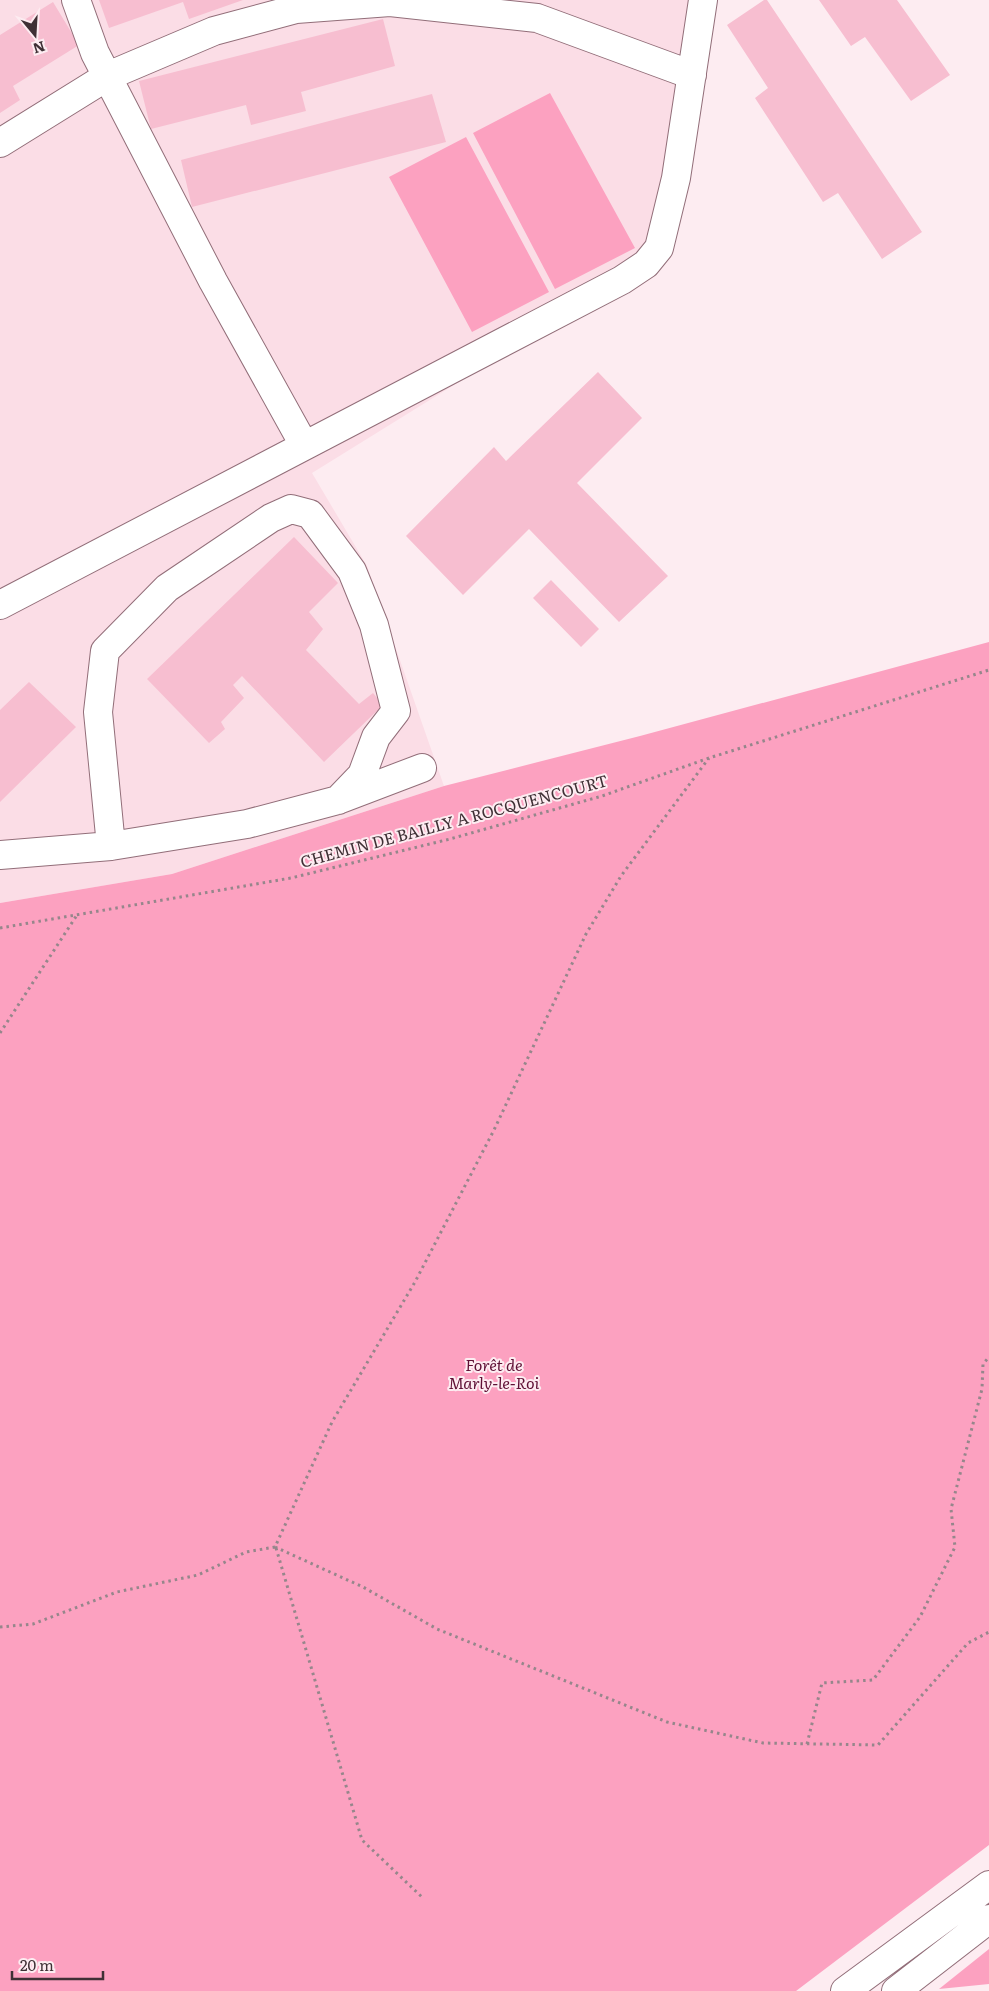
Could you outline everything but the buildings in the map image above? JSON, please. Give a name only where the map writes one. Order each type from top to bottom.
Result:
[{"type":"main road","points":[[76,0],[96,53],[212,281],[304,445]]},
{"type":"main road","points":[[0,605],[622,280],[646,264],[659,248],[676,178],[703,0]]},
{"type":"main road","points":[[0,143],[108,76],[214,31],[296,9],[400,2],[537,18],[692,75]]},
{"type":"main road","points":[[111,846],[98,712],[105,651],[167,588],[271,518],[291,509],[310,514],[352,571],[374,625],[396,711],[376,737],[362,775],[338,800]]},
{"type":"main road","points":[[0,855],[111,846],[246,824],[338,800],[422,768]]},
{"type":"main road","points":[[845,1991],[989,1885]]},
{"type":"main road","points":[[896,1991],[989,1919]]},
{"type":"path","name":"CHEMIN DE BAILLY A ROCQUENCOURT","points":[[0,928],[291,878],[450,839],[602,796],[709,758],[989,670]]},
{"type":"path","points":[[424,1899],[362,1840],[276,1547],[332,1422],[415,1282],[494,1130],[586,934],[621,876],[709,758]]},
{"type":"path","points":[[0,1033],[77,915]]},
{"type":"path","points":[[807,1744],[822,1683],[873,1680],[920,1617],[955,1547],[950,1510],[982,1388],[983,1364],[989,1357]]},
{"type":"path","points":[[0,1627],[33,1624],[117,1592],[198,1575],[246,1552],[276,1547],[363,1587],[437,1629],[666,1722],[763,1743],[878,1745],[968,1643],[989,1632]]},
{"type":"shaded area","points":[[0,0],[714,0],[700,97],[665,264],[603,305],[575,310],[312,473],[367,566],[444,786],[172,874],[0,903]]},
{"type":"green space","points":[[550,93],[635,248],[555,289],[473,133]]},
{"type":"green space","points":[[466,137],[549,292],[472,332],[389,177]]},
{"type":"green space","name":"Forêt de Marly-le-Roi","points":[[989,642],[989,1845],[796,1991],[0,1991],[0,903],[172,874],[444,786],[640,736]]},
{"type":"green space","points":[[989,1949],[989,1984],[939,1989]]}]
